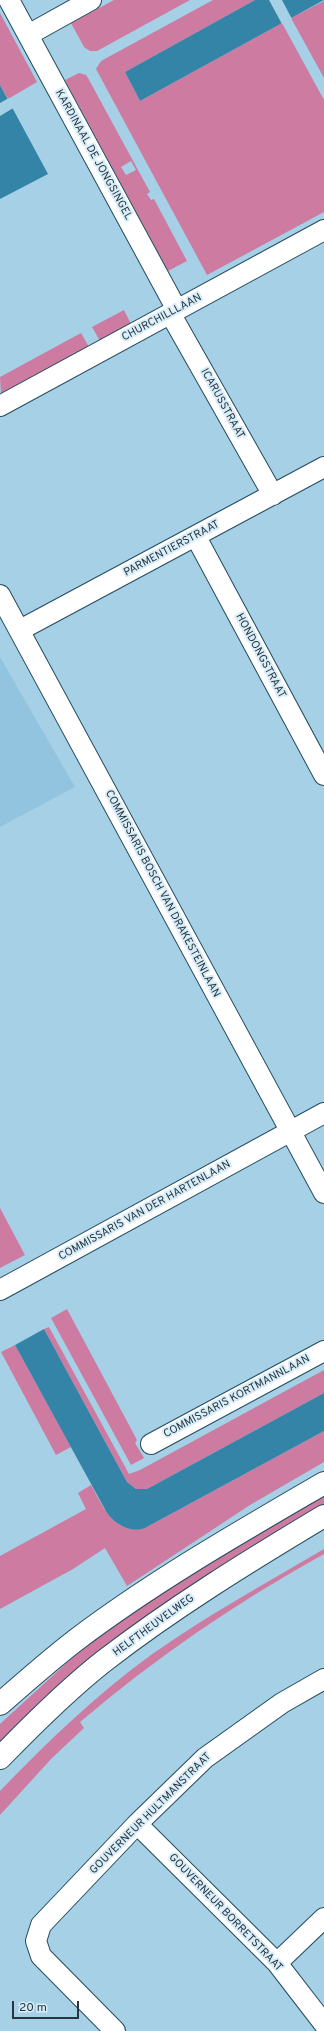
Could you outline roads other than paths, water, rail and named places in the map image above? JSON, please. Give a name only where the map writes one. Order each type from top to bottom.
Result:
[{"type":"main road","points":[[0,1704],[77,1639],[192,1561],[324,1483]]},
{"type":"main road","name":"HELFTHEUVELWEG","points":[[0,1758],[33,1724],[115,1653],[163,1617],[225,1576],[324,1516]]},
{"type":"street","name":"KARDINAAL DE JONGSINGEL","points":[[9,0],[174,311]]},
{"type":"street","points":[[28,35],[91,0]]},
{"type":"street","name":"CHURCHILLLAAN","points":[[0,406],[324,230]]},
{"type":"street","name":"ICARUSSTRAAT","points":[[174,311],[272,495]]},
{"type":"street","name":"PARMENTIERSTRAAT","points":[[20,630],[196,537],[324,467]]},
{"type":"street","name":"HONDONGSTRAAT","points":[[196,537],[324,775]]},
{"type":"street","name":"COMMISSARIS BOSCH VAN DRAKESTEINLAAN","points":[[0,595],[324,1193]]},
{"type":"street","name":"COMMISSARIS VAN DER HARTENLAAN","points":[[0,1290],[324,1113]]},
{"type":"street","name":"COMMISSARIS KORTMANNLAAN","points":[[151,1444],[324,1351]]},
{"type":"street","name":"GOUVERNEUR HULTMANSTRAAT","points":[[115,2031],[41,1956],[36,1941],[41,1924],[138,1824],[205,1758],[282,1703],[324,1679]]},
{"type":"street","name":"GOUVERNEUR BORRETSTRAAT","points":[[138,1824],[277,1963],[324,2024]]},
{"type":"street","points":[[277,1963],[324,1918]]}]
